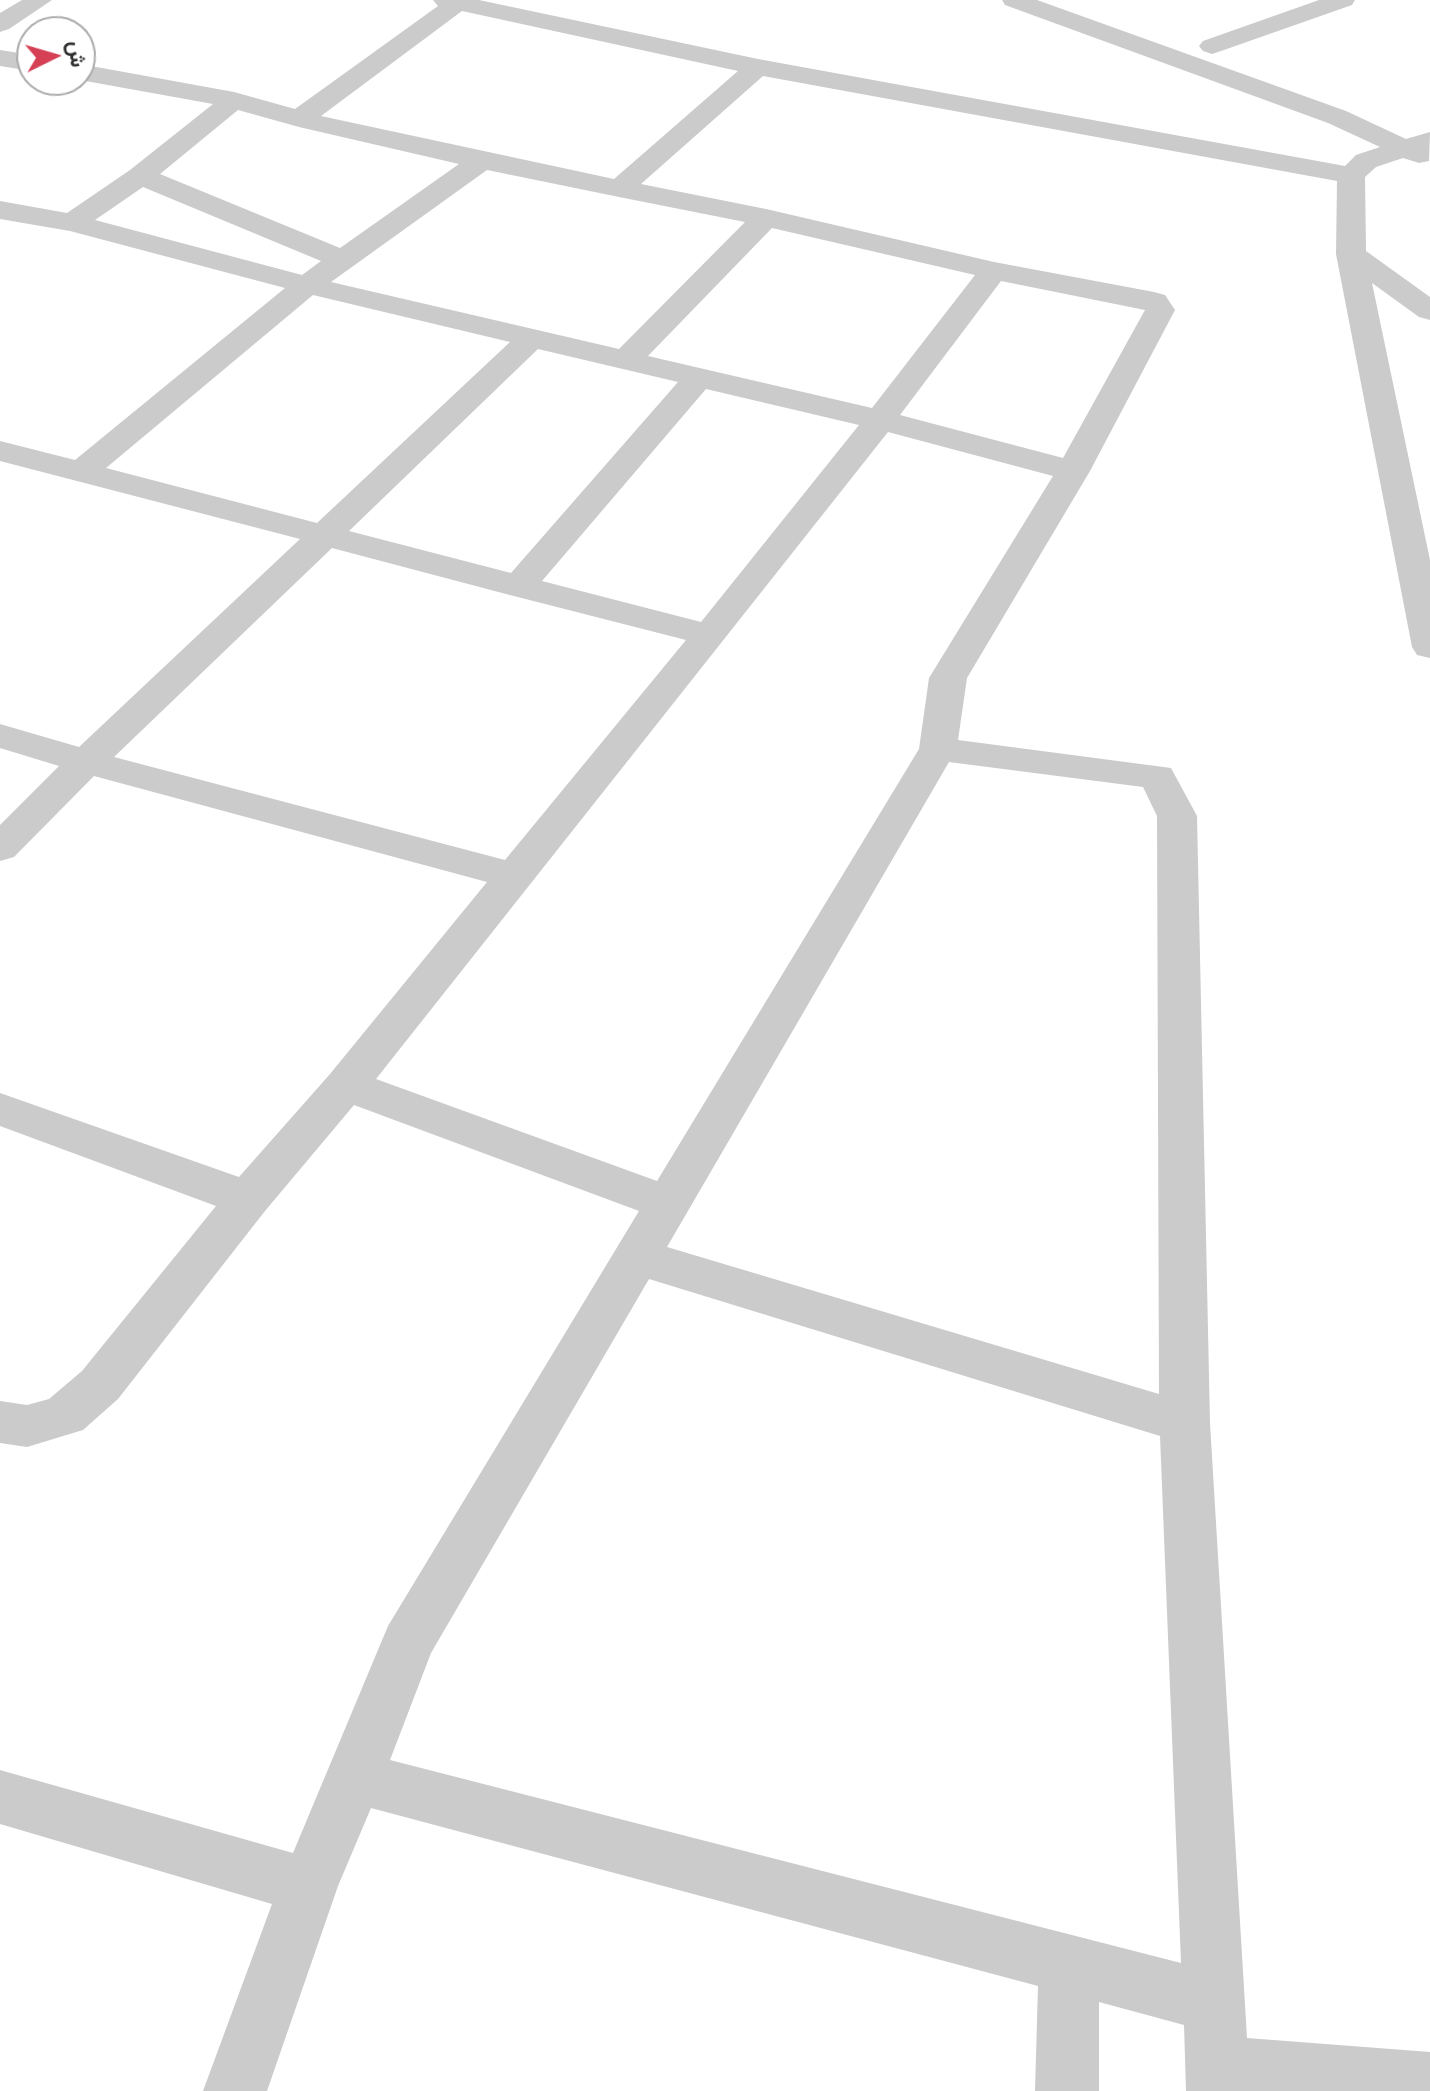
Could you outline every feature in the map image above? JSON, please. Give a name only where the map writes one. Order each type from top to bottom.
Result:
[{"type":"street","points":[[0,24],[40,0]]},
{"type":"street","points":[[1014,0],[1420,140]]},
{"type":"street","points":[[1080,0],[1362,101]]},
{"type":"street","points":[[1212,46],[1343,0]]},
{"type":"street","points":[[299,119],[455,1],[758,67],[1351,175]]},
{"type":"street","points":[[619,189],[758,67]]},
{"type":"street","points":[[96,75],[234,100],[299,119],[482,161],[766,218],[994,271],[1144,297],[1154,301],[1160,310],[1073,471],[948,678],[938,749],[634,1256],[407,1643],[355,1777],[308,1886],[235,2091]]},
{"type":"street","points":[[72,223],[140,176],[234,100]]},
{"type":"street","points":[[1420,140],[1366,161],[1351,175],[1351,254],[1430,647]]},
{"type":"street","points":[[81,472],[307,285],[482,161]]},
{"type":"street","points":[[140,176],[342,259]]},
{"type":"street","points":[[0,210],[72,223],[307,285],[880,420],[1073,471]]},
{"type":"street","points":[[626,360],[766,218]]},
{"type":"street","points":[[1351,254],[1430,311]]},
{"type":"street","points":[[0,1422],[27,1426],[65,1415],[100,1385],[709,635],[994,271]]},
{"type":"street","points":[[0,848],[86,762],[532,338]]},
{"type":"street","points":[[519,586],[699,377]]},
{"type":"street","points":[[0,451],[709,635]]},
{"type":"street","points":[[0,736],[86,762],[513,876]]},
{"type":"street","points":[[938,749],[1157,777],[1177,816],[1185,1423],[1217,2079],[1430,2084]]},
{"type":"street","points":[[346,1085],[668,1203]]},
{"type":"street","points":[[0,1109],[248,1199]]},
{"type":"street","points":[[634,1256],[1185,1423]]},
{"type":"street","points":[[355,1777],[1213,2002]]},
{"type":"street","points":[[0,1797],[308,1886]]},
{"type":"street","points":[[1067,2091],[1069,1962]]}]
